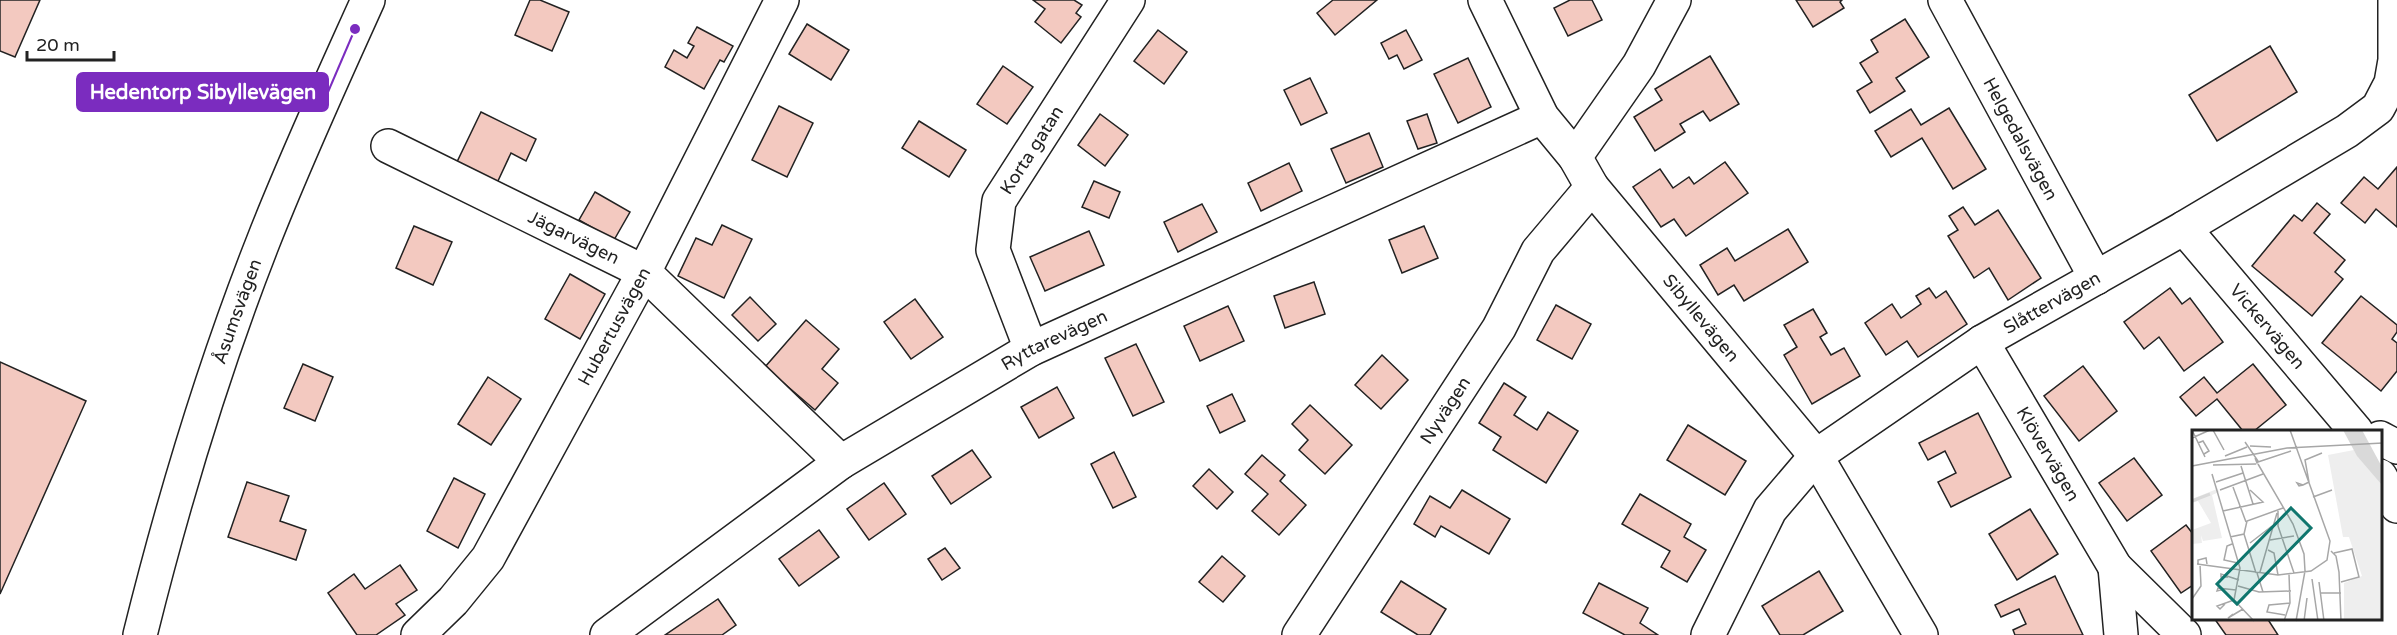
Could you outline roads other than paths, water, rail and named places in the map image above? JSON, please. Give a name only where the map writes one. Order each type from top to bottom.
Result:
[{"type":"street","name":"Åsumsvägen","points":[[140,635],[184,475],[225,346],[264,241],[368,0]]},
{"type":"street","name":"Hubertusvägen","points":[[418,635],[453,601],[488,558],[644,272],[782,0]]},
{"type":"street","name":"Korta gatan","points":[[1031,349],[993,250],[999,201],[1128,0]]},
{"type":"street","name":"Sibyllevägen","points":[[1485,0],[1542,117],[1575,157],[1592,187],[1816,456],[1921,635]]},
{"type":"street","points":[[1575,157],[1639,65],[1674,0]]},
{"type":"street","name":"Helgedalsvägen","points":[[1945,0],[2096,278]]},
{"type":"street","name":"Slåttervägen","points":[[1720,628],[1770,510],[1816,456],[1982,342],[2184,228],[2348,131],[2388,112],[2395,60],[2394,0]]},
{"type":"street","name":"Ryttarevägen","points":[[607,635],[841,462],[1031,349],[1542,117]]},
{"type":"street","name":"Jägarvägen","points":[[388,146],[644,272],[841,462]]},
{"type":"street","name":"Nyvägen","points":[[1299,635],[1499,328],[1538,251],[1592,187]]},
{"type":"street","name":"Vickervägen","points":[[2184,228],[2363,430]]},
{"type":"street","name":"Klövervägen","points":[[1982,342],[2115,567],[2184,635]]},
{"type":"street","name":"Vickervägen","points":[[2382,440],[2397,447]]},
{"type":"street","points":[[2382,480],[2397,506]]},
{"type":"street","name":"Klövervägen","points":[[2115,567],[2121,635]]},
{"type":"place","name":"Hedentorp Sibyllevägen","points":[[355,29]]}]
